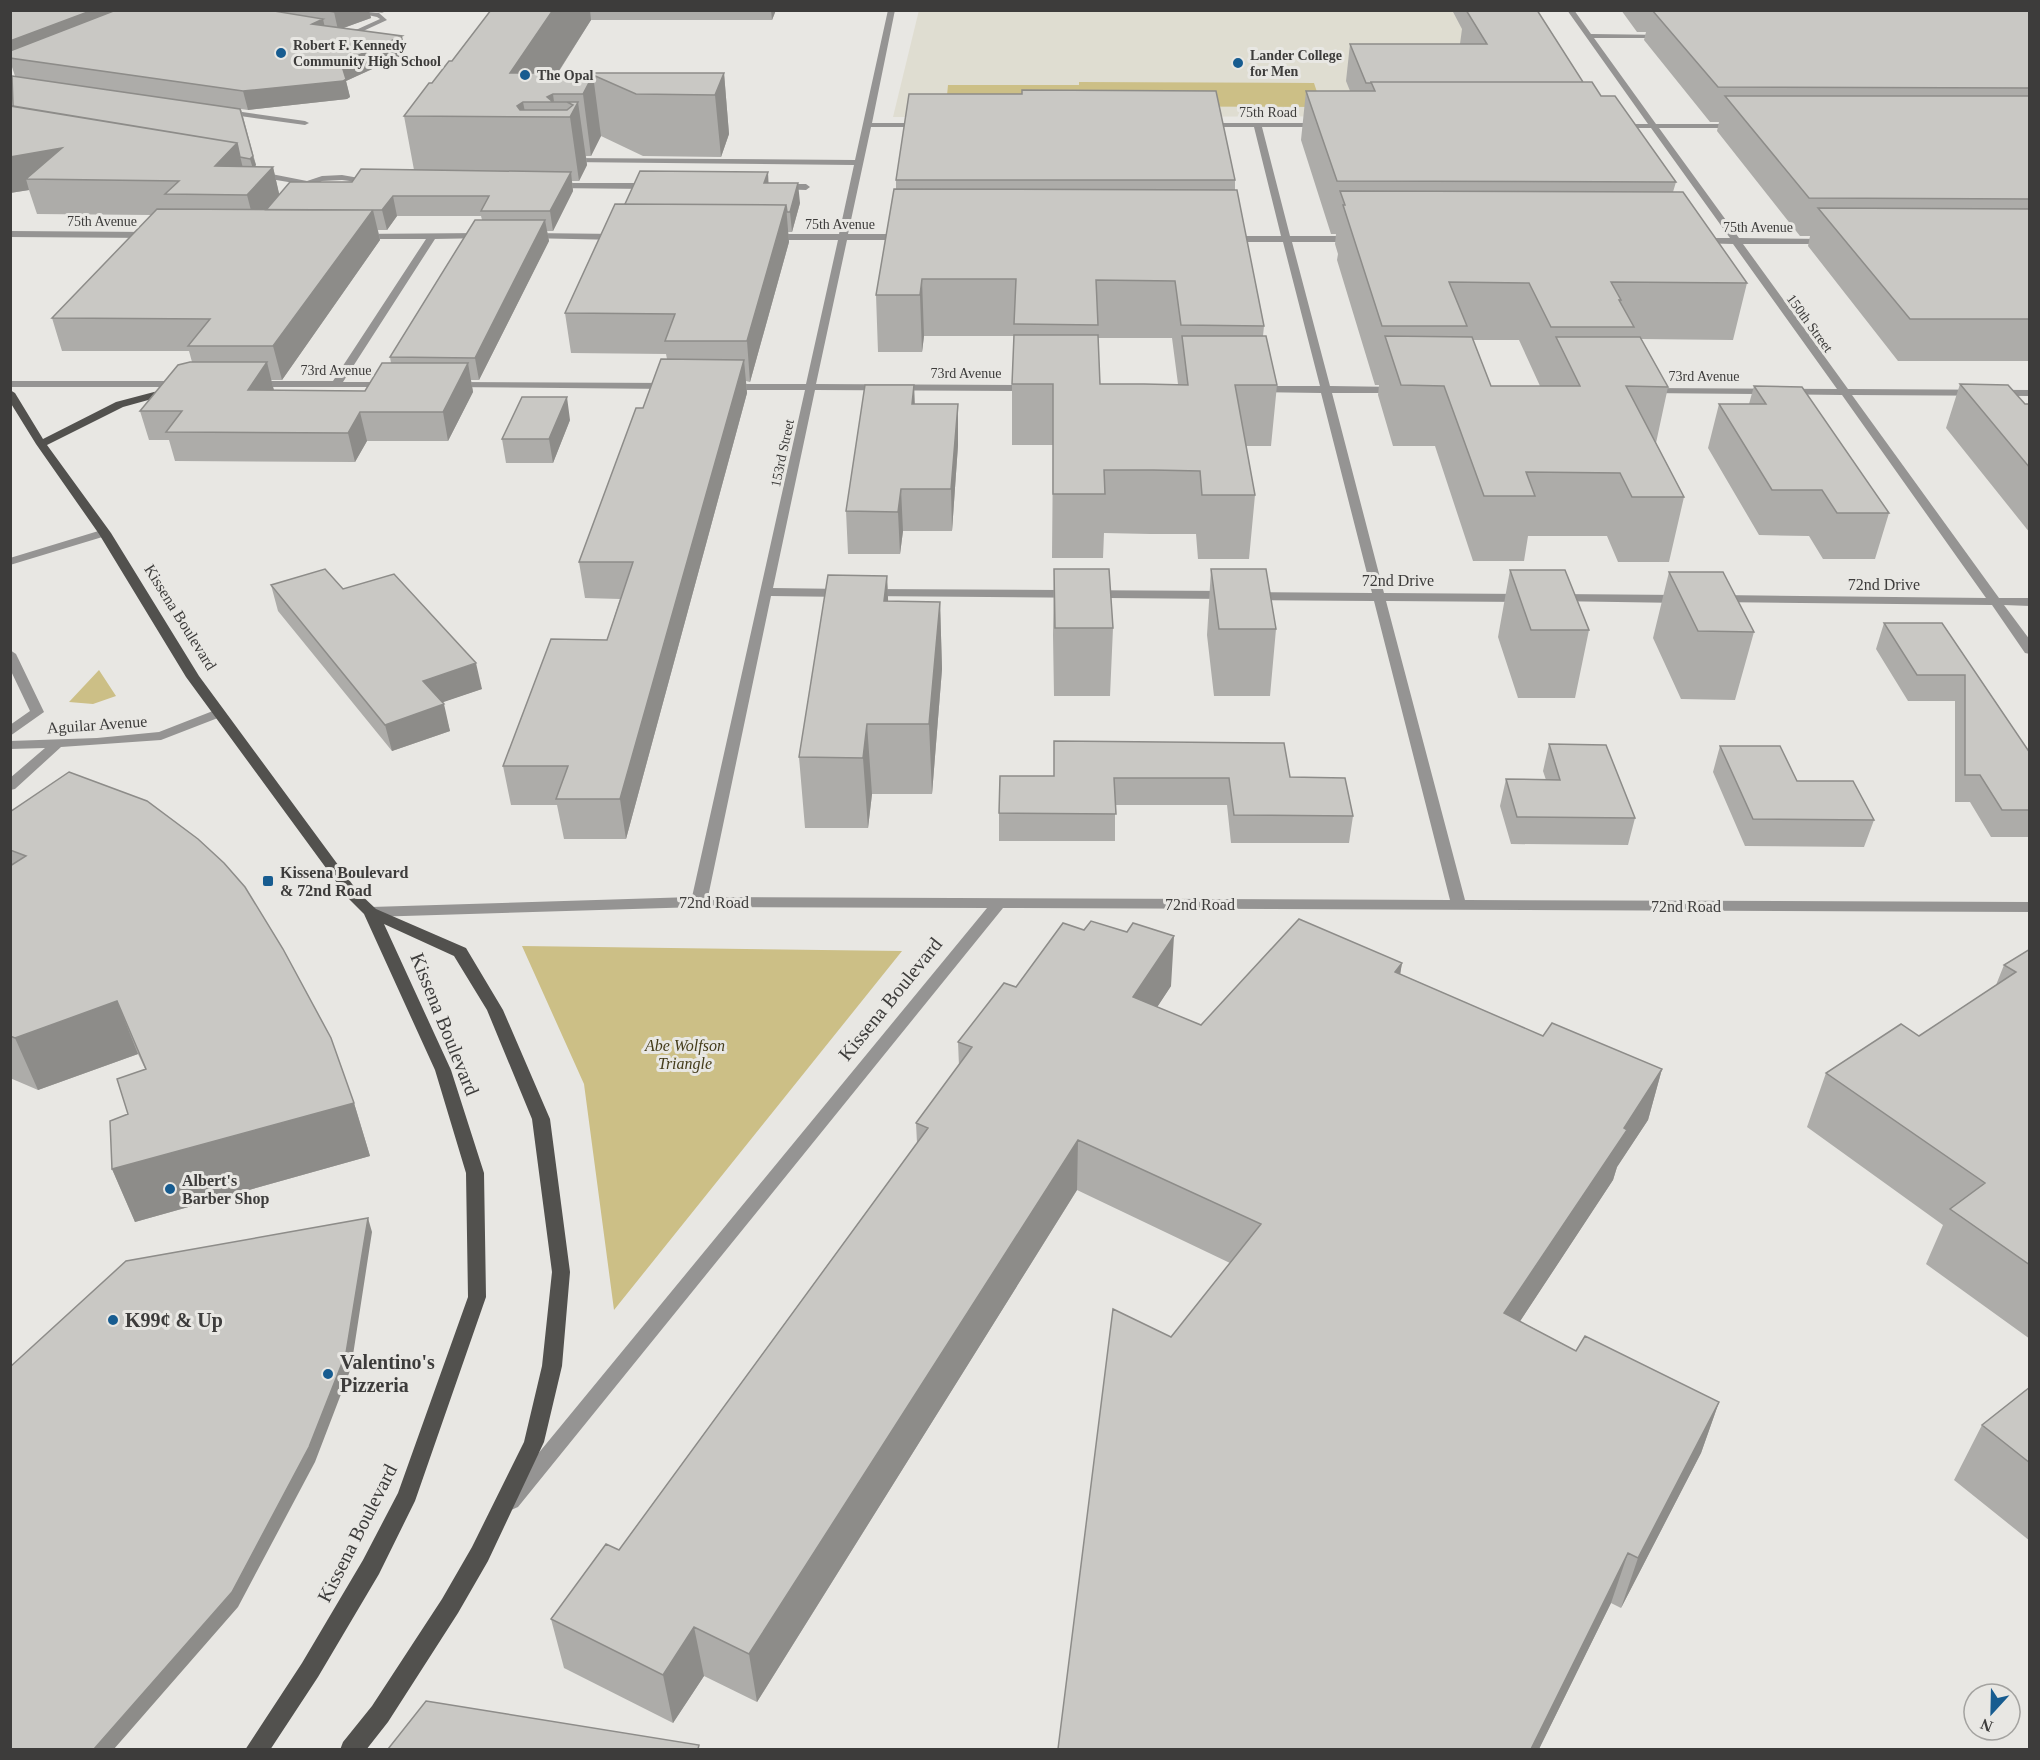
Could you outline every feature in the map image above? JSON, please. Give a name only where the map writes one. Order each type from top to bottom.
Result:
[{"type":"main road","points":[[41,444],[126,400],[194,385]]},
{"type":"main road","name":"Kissena Boulevard","points":[[10,393],[41,444],[105,533],[193,677],[353,895],[371,912],[460,952],[495,1010],[541,1119],[561,1272],[552,1366],[534,1442],[499,1515],[450,1606],[380,1714],[351,1749]]},
{"type":"main road","name":"Kissena Boulevard","points":[[256,1749],[334,1629],[371,1567],[408,1495],[477,1297],[475,1173],[442,1070],[371,912]]},
{"type":"street","points":[[327,32],[338,34],[359,31],[384,20],[379,15],[348,10]]},
{"type":"street","name":"153rd Street","points":[[699,902],[892,10]]},
{"type":"street","name":"150th Street","points":[[1570,10],[2030,650]]},
{"type":"street","points":[[1589,36],[1678,36]]},
{"type":"street","points":[[212,109],[305,123]]},
{"type":"street","points":[[866,124],[937,125]]},
{"type":"street","name":"75th Road","points":[[1198,125],[1328,125]]},
{"type":"street","points":[[1257,125],[1459,905]]},
{"type":"street","points":[[1601,126],[1745,126]]},
{"type":"street","points":[[562,160],[858,163]]},
{"type":"street","points":[[568,169],[734,171],[738,162]]},
{"type":"street","points":[[251,173],[307,183],[341,178],[382,182]]},
{"type":"street","points":[[288,201],[307,183]]},
{"type":"street","points":[[547,186],[665,186]]},
{"type":"street","points":[[771,187],[806,187]]},
{"type":"street","name":"75th Avenue","points":[[10,234],[156,235]]},
{"type":"street","points":[[351,236],[491,236]]},
{"type":"street","points":[[336,385],[432,236]]},
{"type":"street","points":[[515,236],[634,237]]},
{"type":"street","name":"75th Avenue","points":[[764,237],[915,237]]},
{"type":"street","points":[[1215,239],[1370,239]]},
{"type":"street","name":"75th Avenue","points":[[1683,241],[1835,241]]},
{"type":"street","points":[[10,384],[194,385]]},
{"type":"street","name":"73rd Avenue","points":[[247,384],[395,385]]},
{"type":"street","points":[[443,385],[682,386]]},
{"type":"street","name":"73rd Avenue","points":[[718,387],[1044,388]]},
{"type":"street","points":[[1244,389],[1409,390]]},
{"type":"street","name":"73rd Avenue","points":[[1637,391],[2030,393]]},
{"type":"street","points":[[10,562],[105,533]]},
{"type":"street","name":"72nd Drive","points":[[766,592],[2030,602]]},
{"type":"street","points":[[10,654],[37,712],[10,732]]},
{"type":"street","name":"Aguilar Avenue","points":[[10,746],[56,745],[161,736],[218,713]]},
{"type":"street","points":[[10,786],[56,745]]},
{"type":"street","name":"72nd Road","points":[[371,912],[699,902],[2030,907]]},
{"type":"street","name":"Kissena Boulevard","points":[[499,1515],[999,903]]},
{"type":"shaded area","name":"Lander College for Men","points":[[919,10],[1537,11],[1601,116],[893,117]]},
{"type":"green space","points":[[1079,82],[1314,83],[1322,107],[946,106],[948,85],[1079,85]]},
{"type":"green space","points":[[99,670],[116,696],[93,704],[69,702]]},
{"type":"green space","name":"Abe Wolfson Triangle","points":[[522,946],[902,951],[614,1310],[584,1084]]},
{"type":"building","points":[[10,10],[93,10],[10,41]]},
{"type":"building","points":[[116,10],[268,10],[323,19],[312,24],[402,36],[341,63],[346,79],[343,81],[243,91],[10,58],[10,51]]},
{"type":"building","points":[[491,10],[553,10],[510,73],[724,73],[715,95],[636,94],[593,75],[583,94],[553,94],[547,97],[553,102],[523,102],[517,106],[520,110],[567,110],[573,105],[567,102],[578,102],[570,117],[404,116],[429,83],[432,83],[449,61],[452,61]]},
{"type":"building","points":[[1466,10],[1537,10],[1583,82],[1366,83],[1350,44],[1487,44]]},
{"type":"building","points":[[1652,10],[2030,10],[2030,88],[1718,87]]},
{"type":"building","points":[[12,76],[240,109],[253,156],[250,159],[240,157],[237,143],[13,106]]},
{"type":"building","points":[[1371,82],[1592,82],[1601,96],[1615,96],[1676,182],[1337,181],[1306,91],[1375,91]]},
{"type":"building","points":[[1022,90],[1216,91],[1235,180],[896,180],[909,94],[1022,94]]},
{"type":"building","points":[[1725,96],[2030,96],[2030,199],[1809,198]]},
{"type":"building","points":[[10,106],[237,143],[215,166],[273,167],[247,195],[165,194],[179,181],[26,179],[62,148],[10,157]]},
{"type":"building","points":[[361,169],[571,172],[550,211],[481,211],[489,196],[393,196],[382,210],[266,210],[290,182],[352,182]]},
{"type":"building","points":[[640,171],[768,172],[764,183],[798,183],[790,212],[787,212],[786,205],[625,204]]},
{"type":"building","points":[[894,189],[1237,190],[1264,326],[1181,325],[1175,281],[1096,280],[1098,325],[1014,324],[1016,279],[922,279],[920,295],[876,295]]},
{"type":"building","points":[[1340,191],[1683,192],[1747,283],[1611,282],[1634,327],[1551,327],[1529,283],[1449,282],[1467,326],[1382,326]]},
{"type":"building","points":[[615,204],[786,205],[747,341],[665,341],[675,314],[565,313]]},
{"type":"building","points":[[1818,208],[2030,209],[2030,319],[1910,319]]},
{"type":"building","points":[[157,209],[373,210],[273,346],[188,346],[210,319],[52,318]]},
{"type":"building","points":[[475,220],[545,220],[475,358],[390,357]]},
{"type":"building","points":[[1014,335],[1098,335],[1100,384],[1188,385],[1182,336],[1266,336],[1277,385],[1235,385],[1255,495],[1202,495],[1200,471],[1153,470],[1104,470],[1105,494],[1053,494],[1053,384],[1012,384]]},
{"type":"building","points":[[1385,336],[1472,337],[1491,386],[1580,386],[1556,337],[1640,337],[1668,387],[1626,386],[1684,497],[1632,497],[1620,473],[1526,472],[1535,496],[1484,496],[1444,386],[1401,385]]},
{"type":"building","points":[[661,359],[744,360],[620,799],[556,799],[568,766],[503,766],[551,639],[607,640],[633,562],[579,562],[636,408],[643,408]]},
{"type":"building","points":[[190,362],[267,362],[248,390],[365,391],[382,363],[468,363],[443,412],[360,412],[348,433],[166,432],[182,411],[140,411],[178,365]]},
{"type":"building","points":[[1960,384],[2008,385],[2025,404],[2030,404],[2030,468]]},
{"type":"building","points":[[865,385],[914,385],[912,404],[958,404],[951,489],[901,489],[898,512],[846,511]]},
{"type":"building","points":[[1754,386],[1802,387],[1889,513],[1837,513],[1822,490],[1772,490],[1719,404],[1766,404]]},
{"type":"building","points":[[522,397],[567,397],[549,439],[502,439]]},
{"type":"building","points":[[325,569],[343,589],[394,574],[476,663],[423,681],[444,704],[385,725],[271,585]]},
{"type":"building","points":[[1054,569],[1109,569],[1113,628],[1055,628]]},
{"type":"building","points":[[1211,569],[1266,569],[1276,629],[1219,629]]},
{"type":"building","points":[[1510,570],[1565,570],[1589,630],[1531,630]]},
{"type":"building","points":[[1669,572],[1723,572],[1754,632],[1698,631]]},
{"type":"building","points":[[828,575],[887,576],[884,601],[940,602],[929,724],[867,724],[863,758],[799,757]]},
{"type":"building","points":[[1884,623],[1942,623],[2030,753],[2030,810],[2002,810],[1980,775],[1965,775],[1965,675],[1917,675]]},
{"type":"building","points":[[1054,741],[1284,743],[1290,777],[1345,778],[1353,816],[1234,815],[1229,778],[1114,778],[1116,814],[999,813],[1000,776],[1054,776]]},
{"type":"building","points":[[1549,744],[1606,745],[1635,818],[1517,817],[1506,779],[1560,780]]},
{"type":"building","points":[[1720,746],[1780,746],[1797,781],[1853,781],[1874,820],[1753,819]]},
{"type":"building","points":[[69,772],[147,801],[198,839],[245,887],[283,949],[331,1038],[354,1103],[112,1169],[110,1121],[128,1114],[117,1079],[146,1069],[117,1001],[15,1038],[10,1036],[10,866],[26,856],[10,850],[10,812]]},
{"type":"building","points":[[1299,919],[1402,963],[1395,972],[1543,1036],[1552,1023],[1662,1069],[1624,1128],[1627,1130],[1504,1313],[1576,1351],[1585,1336],[1719,1402],[1638,1558],[1628,1553],[1531,1749],[1058,1749],[1113,1309],[1171,1337],[1261,1224],[1078,1140],[749,1654],[694,1627],[663,1675],[551,1619],[606,1544],[619,1550],[928,1128],[916,1123],[972,1047],[958,1042],[1004,983],[1016,987],[1063,923],[1084,930],[1091,921],[1127,932],[1133,923],[1174,936],[1133,997],[1201,1025]]},
{"type":"building","points":[[2030,949],[2030,1265],[1950,1209],[1985,1183],[1826,1073],[1901,1024],[1919,1036],[2016,972],[2004,965]]},
{"type":"building","points":[[368,1218],[346,1353],[309,1447],[232,1592],[94,1749],[10,1749],[10,1367],[126,1261]]},
{"type":"building","points":[[2030,1387],[2030,1463],[1982,1425]]},
{"type":"building","points":[[426,1701],[699,1745],[698,1749],[388,1749]]},
{"type":"place","name":"Robert F. Kennedy Community High School","points":[[281,53]]},
{"type":"place","name":"Lander College for Men","points":[[1238,63]]},
{"type":"place","name":"The Opal","points":[[525,75]]},
{"type":"place","name":"Kissena Boulevard & 72nd Road","points":[[268,881]]},
{"type":"place","name":"Albert's Barber Shop","points":[[170,1189]]},
{"type":"place","name":"K99¢ & Up","points":[[113,1320]]},
{"type":"place","name":"Valentino's Pizzeria","points":[[328,1374]]}]
